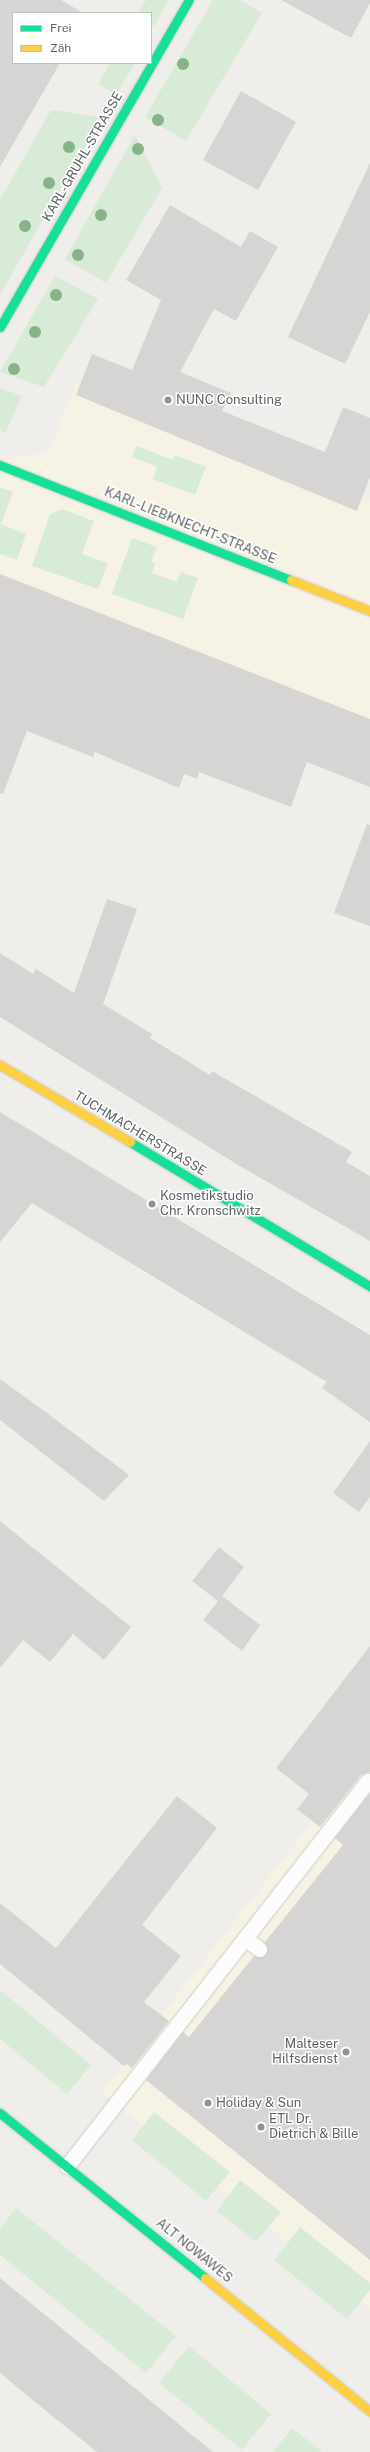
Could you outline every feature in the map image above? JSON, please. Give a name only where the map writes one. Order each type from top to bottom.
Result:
[{"type":"street","name":"KARL-GRUHL-STRASSE","points":[[0,327],[189,0]]},
{"type":"street","name":"KARL-LIEBKNECHT-STRASSE","points":[[0,465],[370,611]]},
{"type":"street","name":"TUCHMACHERSTRASSE","points":[[0,1066],[370,1286]]},
{"type":"street","name":"ALT NOWAWES","points":[[0,2113],[370,2411]]},
{"type":"lane","points":[[67,2166],[368,1781]]},
{"type":"lane","points":[[245,1938],[259,1949]]},
{"type":"shaded area","points":[[76,384],[370,500],[370,750],[0,605],[0,460],[49,452]]},
{"type":"shaded area","points":[[370,1748],[370,2309],[102,2092]]},
{"type":"green space","points":[[146,0],[169,0],[154,26],[152,25],[152,12],[139,12]]},
{"type":"green space","points":[[213,0],[240,0],[262,13],[186,141],[145,117]]},
{"type":"green space","points":[[109,64],[134,64],[116,95],[98,84]]},
{"type":"green space","points":[[51,110],[102,117],[0,295],[0,200]]},
{"type":"green space","points":[[135,135],[162,188],[106,283],[65,259]]},
{"type":"green space","points":[[55,276],[98,299],[44,387],[0,372]]},
{"type":"green space","points":[[0,388],[22,396],[5,434],[0,429]]},
{"type":"green space","points":[[137,446],[173,460],[175,455],[206,467],[195,495],[153,479],[157,467],[132,457]]},
{"type":"green space","points":[[0,487],[13,492],[1,524],[26,534],[17,560],[0,554]]},
{"type":"green space","points":[[62,509],[94,521],[82,554],[108,563],[98,589],[32,566],[50,514]]},
{"type":"green space","points":[[132,538],[157,547],[151,562],[155,563],[152,573],[177,582],[181,572],[198,578],[183,619],[112,594]]},
{"type":"green space","points":[[0,1990],[91,2065],[67,2094],[0,2039]]},
{"type":"green space","points":[[154,2112],[230,2172],[206,2201],[132,2140]]},
{"type":"green space","points":[[240,2180],[281,2212],[256,2242],[217,2211]]},
{"type":"green space","points":[[16,2208],[176,2336],[146,2373],[0,2255],[0,2229]]},
{"type":"green space","points":[[300,2227],[370,2283],[370,2290],[347,2319],[274,2260]]},
{"type":"green space","points":[[189,2346],[271,2414],[242,2450],[159,2383]]},
{"type":"green space","points":[[292,2428],[322,2452],[273,2452]]},
{"type":"building","points":[[0,0],[61,0],[81,12],[12,12],[12,64],[59,64],[0,167]]},
{"type":"building","points":[[281,0],[370,0],[370,3],[351,38]]},
{"type":"building","points":[[241,91],[296,122],[258,190],[203,160]]},
{"type":"building","points":[[370,163],[370,312],[345,364],[288,337]]},
{"type":"building","points":[[170,205],[241,247],[250,231],[278,247],[236,321],[214,309],[180,372],[231,393],[222,411],[325,452],[343,407],[370,418],[370,477],[357,511],[76,395],[92,354],[132,370],[161,300],[126,280]]},
{"type":"building","points":[[0,574],[370,719],[370,787],[307,762],[291,807],[199,772],[197,779],[184,774],[179,788],[95,752],[93,757],[27,731],[3,794],[0,793]]},
{"type":"building","points":[[367,824],[370,825],[370,926],[334,913]]},
{"type":"building","points":[[107,899],[137,909],[103,1004],[152,1034],[150,1038],[210,1075],[212,1071],[352,1152],[346,1162],[370,1176],[370,1241],[238,1165],[0,1017],[0,953],[33,974],[36,969],[74,993]]},
{"type":"building","points":[[0,1112],[370,1335],[370,1422],[322,1388],[327,1382],[32,1203],[0,1242]]},
{"type":"building","points":[[0,1379],[129,1475],[104,1501],[0,1420]]},
{"type":"building","points":[[370,1441],[370,1497],[359,1512],[333,1493]]},
{"type":"building","points":[[0,1521],[131,1627],[104,1660],[73,1634],[50,1662],[23,1640],[0,1668]]},
{"type":"building","points":[[219,1547],[244,1567],[222,1596],[260,1625],[242,1651],[203,1620],[218,1601],[192,1581]]},
{"type":"building","points":[[370,1646],[370,1772],[361,1775],[320,1827],[297,1809],[309,1794],[276,1768]]},
{"type":"building","points":[[370,1793],[370,2260],[146,2080],[183,2032],[189,2037],[254,1956],[262,1957],[266,1954],[265,1942],[343,1845],[335,1838]]},
{"type":"building","points":[[177,1796],[217,1828],[142,1925],[181,1956],[144,2002],[169,2021],[132,2068],[126,2064],[124,2066],[0,1964],[0,1903],[56,1948]]},
{"type":"building","points":[[0,2278],[213,2452],[97,2452],[40,2406],[0,2373]]},
{"type":"traffic: fast","points":[[0,327],[189,0]]},
{"type":"traffic: fast","points":[[0,465],[291,580]]},
{"type":"traffic: fast","points":[[130,1142],[370,1286]]},
{"type":"traffic: fast","points":[[0,2113],[205,2278]]},
{"type":"traffic: slow","points":[[291,580],[370,611]]},
{"type":"traffic: slow","points":[[0,1065],[130,1142]]},
{"type":"traffic: slow","points":[[205,2278],[370,2411]]},
{"type":"place","name":"NUNC Consulting","points":[[168,400]]},
{"type":"place","name":"Kosmetikstudio Chr. Kronschwitz","points":[[152,1204]]},
{"type":"place","name":"Malteser Hilfsdienst","points":[[346,2052]]},
{"type":"place","name":"Holiday & Sun","points":[[208,2103]]},
{"type":"place","name":"ETL Dr. Dietrich & Bille","points":[[261,2127]]}]
